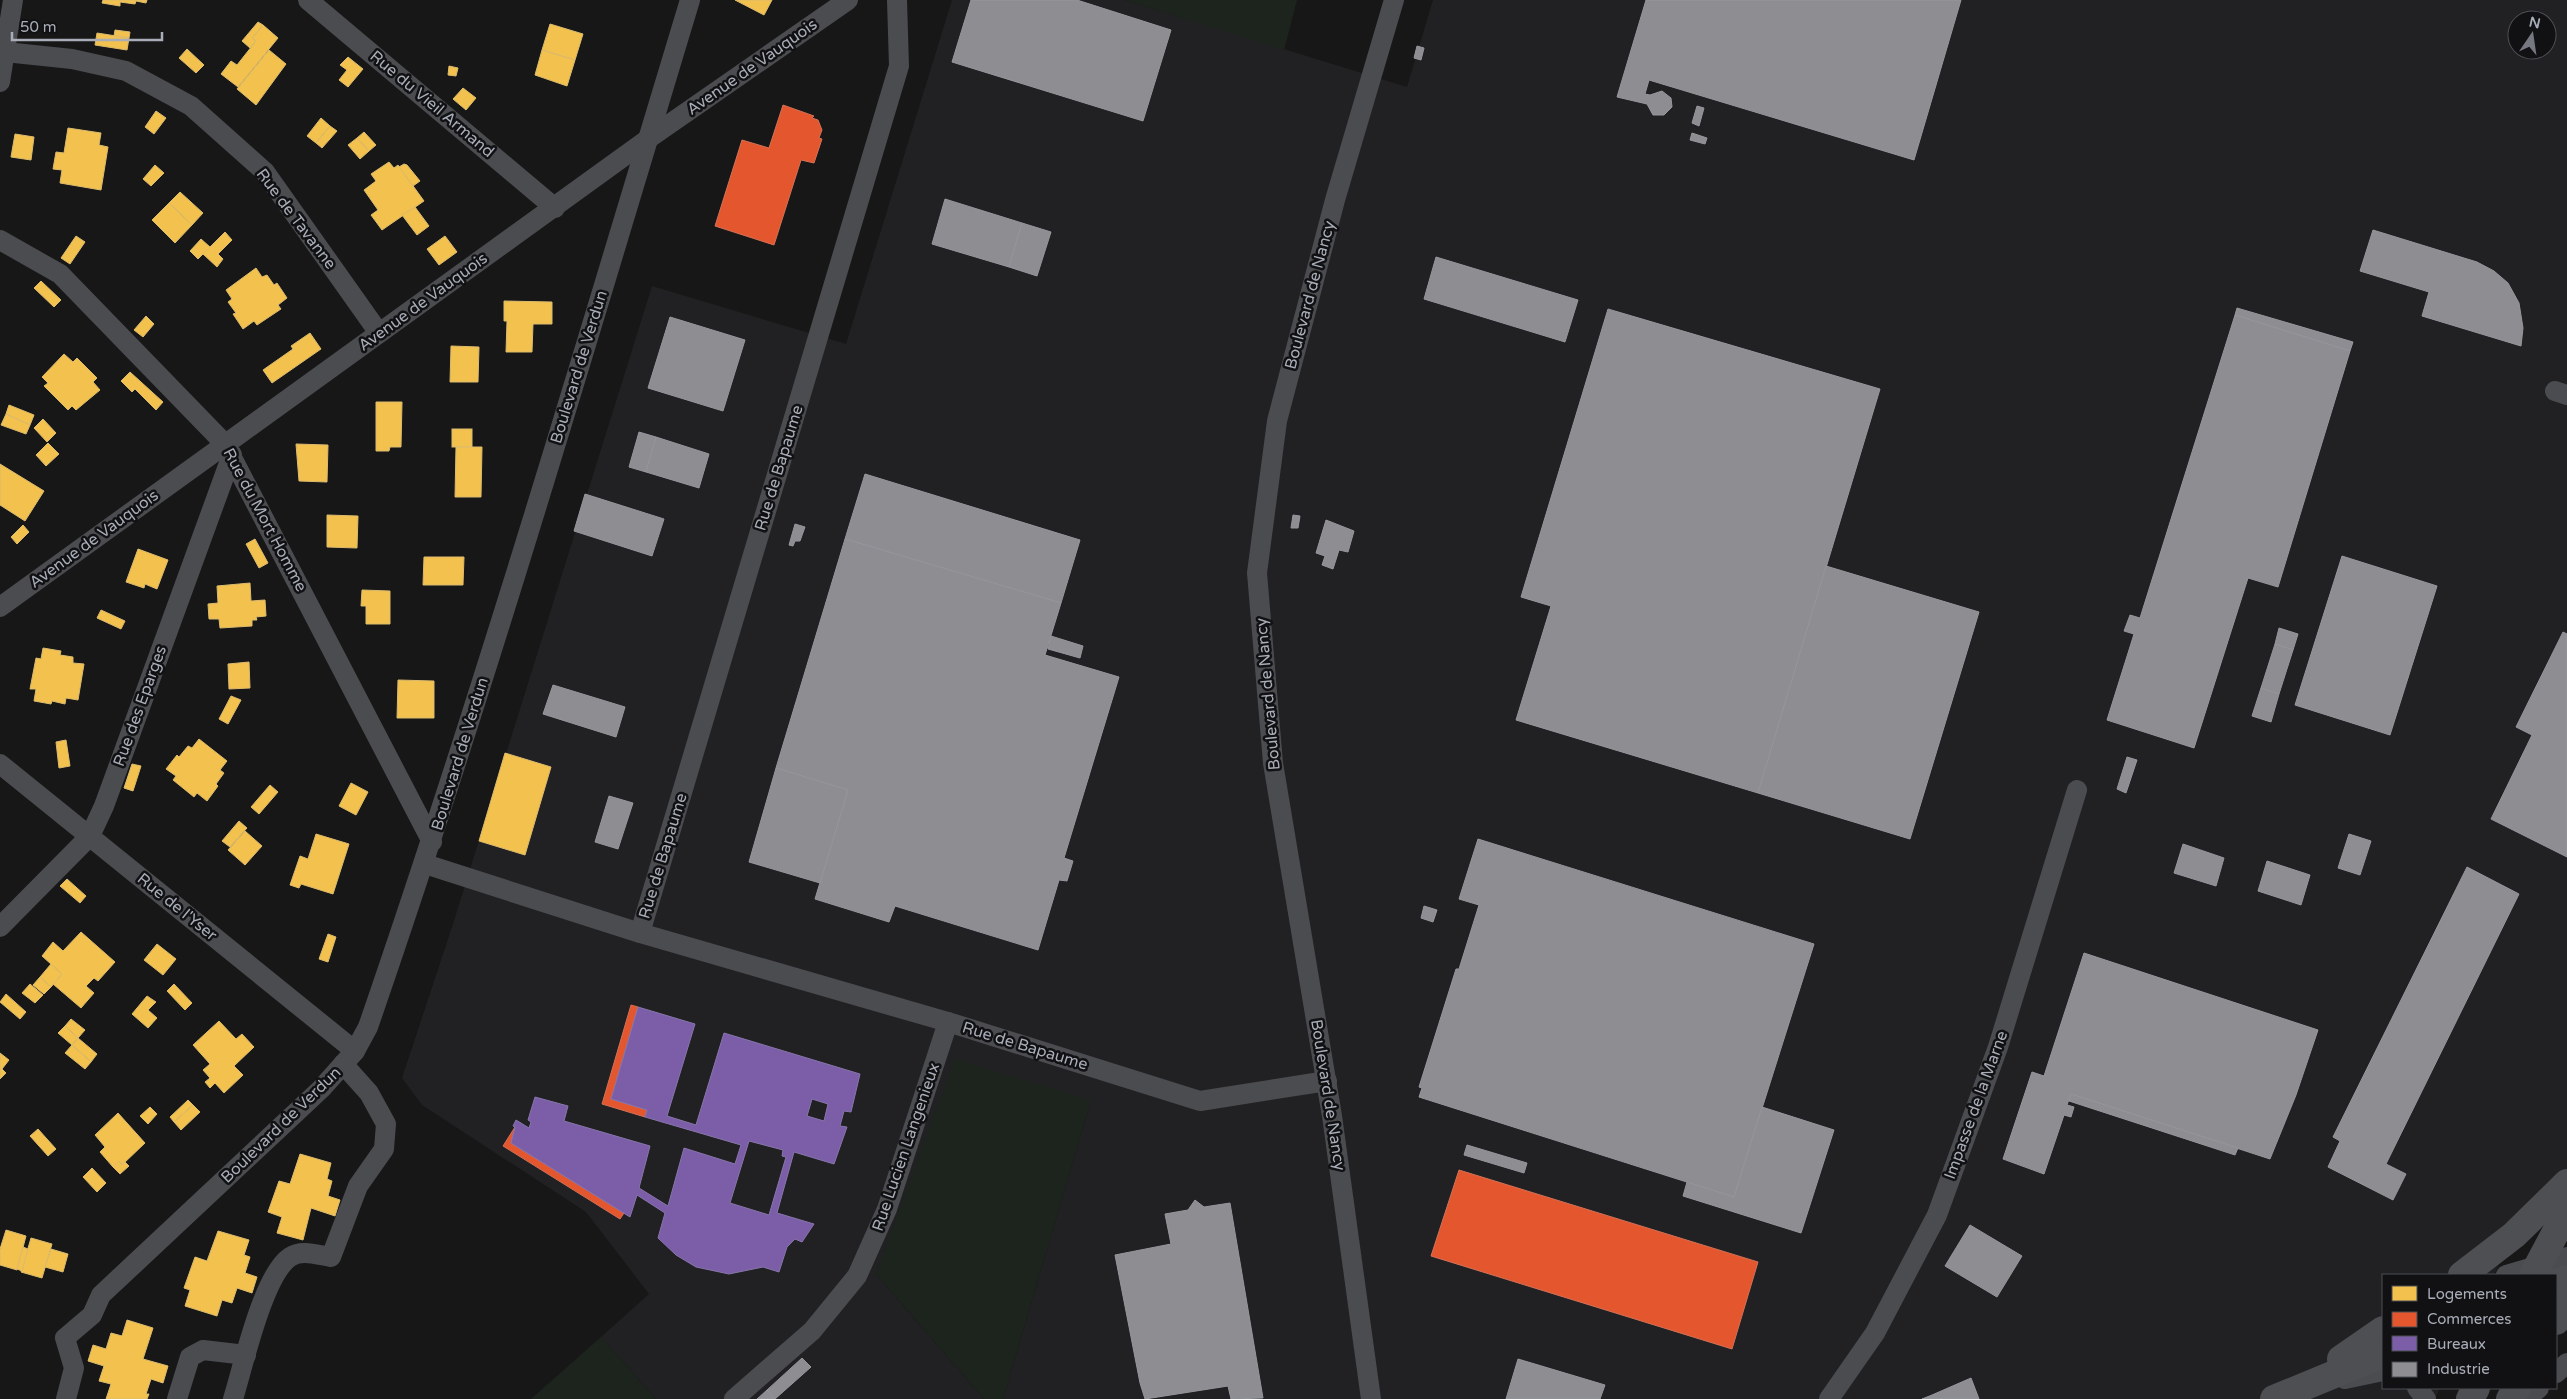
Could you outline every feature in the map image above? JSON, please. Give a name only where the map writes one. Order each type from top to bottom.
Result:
[{"type":"main road","points":[[2463,1274],[2514,1235],[2567,1183]]},
{"type":"main road","points":[[2542,1274],[2567,1211]]},
{"type":"main road","points":[[2285,1394],[2382,1331]]},
{"type":"main road","points":[[2285,1394],[2382,1354]]},
{"type":"street","points":[[0,82],[13,0]]},
{"type":"street","name":"Rue du Vieil Armand","points":[[308,0],[555,208]]},
{"type":"street","name":"Boulevard de Verdun","points":[[66,1399],[74,1368],[65,1338],[92,1315],[101,1295],[321,1089],[349,1058],[368,1027],[432,842],[526,542],[690,0]]},
{"type":"street","name":"Avenue de Vauquois","points":[[0,607],[228,450],[379,333],[555,208],[648,139],[848,0]]},
{"type":"street","name":"Rue de Bapaume","points":[[640,933],[899,66],[897,0]]},
{"type":"street","name":"Boulevard de Nancy","points":[[1371,1399],[1327,1082],[1273,763],[1257,573],[1277,421],[1335,200],[1394,0]]},
{"type":"street","name":"Rue de Tavanne","points":[[5,52],[72,59],[126,72],[191,106],[265,172],[379,333]]},
{"type":"street","name":"Rue du Mort Homme","points":[[0,240],[60,274],[228,450],[432,842]]},
{"type":"street","name":"Rue des Eparges","points":[[0,927],[90,836],[104,806],[228,450]]},
{"type":"street","name":"Rue de l'Yser","points":[[0,764],[90,836],[349,1058],[386,1124],[384,1149],[358,1186],[331,1257],[304,1252],[290,1257],[275,1273],[261,1306],[246,1355]]},
{"type":"street","name":"Impasse de la Marne","points":[[1829,1399],[1875,1333],[1937,1215],[1998,1047],[2076,790]]},
{"type":"street","name":"Rue de Bapaume","points":[[425,864],[640,933],[948,1022],[1200,1101],[1327,1082]]},
{"type":"street","name":"Rue Lucien Langenieux","points":[[734,1399],[812,1331],[858,1276],[887,1209],[948,1022]]},
{"type":"street","points":[[2543,1274],[2567,1257]]},
{"type":"street","points":[[177,1399],[190,1357],[203,1350],[246,1355],[233,1399]]},
{"type":"street","points":[[2557,1372],[2567,1362]]},
{"type":"street","points":[[2285,1394],[2382,1371]]},
{"type":"street","points":[[2526,1399],[2538,1389]]},
{"type":"shaded area","points":[[952,0],[1125,0],[1407,87],[1433,0],[2567,0],[2567,1200],[2528,1205],[2494,1274],[2382,1274],[2382,1389],[2440,1389],[2435,1399],[1003,1399],[1091,1100],[876,1274],[984,1399],[656,1399],[601,1337],[649,1294],[586,1212],[422,1105],[402,1078],[452,927],[652,286],[846,344]]},
{"type":"shaded area","points":[[1125,0],[1297,0],[1284,50]]},
{"type":"shaded area","points":[[955,1059],[1091,1100],[1003,1399],[984,1399],[876,1274]]},
{"type":"shaded area","points":[[601,1337],[656,1399],[531,1399]]},
{"type":"building: Logements","points":[[103,0],[147,0],[146,3],[136,1],[135,4],[120,2],[120,6],[102,3]]},
{"type":"building: Logements","points":[[735,0],[772,0],[764,15]]},
{"type":"building: Logements","points":[[258,22],[263,25],[252,38],[256,41],[250,48],[242,41]]},
{"type":"building: Logements","points":[[550,24],[583,34],[575,60],[542,50]]},
{"type":"building: Logements","points":[[263,25],[278,38],[238,87],[221,74],[231,61],[237,65],[256,41],[252,38]]},
{"type":"building: Logements","points":[[115,30],[130,32],[129,38],[114,36]]},
{"type":"building: Logements","points":[[97,33],[129,38],[127,50],[95,45]]},
{"type":"building: Logements","points":[[187,49],[204,65],[196,73],[179,58]]},
{"type":"building: Logements","points":[[269,50],[286,64],[256,105],[237,89]]},
{"type":"building: Logements","points":[[542,50],[575,60],[567,86],[535,75]]},
{"type":"building: Logements","points":[[348,57],[363,69],[348,87],[339,80],[347,70],[340,65]]},
{"type":"building: Logements","points":[[449,66],[458,68],[456,76],[448,75]]},
{"type":"building: Logements","points":[[463,88],[476,98],[466,110],[453,99]]},
{"type":"building: Logements","points":[[156,111],[166,118],[154,134],[145,127]]},
{"type":"building: Logements","points":[[321,118],[330,126],[316,143],[307,136]]},
{"type":"building: Logements","points":[[330,126],[337,131],[322,148],[316,143]]},
{"type":"building: Logements","points":[[68,128],[101,133],[99,145],[108,147],[101,190],[60,183],[62,170],[53,169],[56,152],[64,153]]},
{"type":"building: Logements","points":[[364,132],[376,145],[369,151],[357,138]]},
{"type":"building: Logements","points":[[15,134],[34,137],[31,160],[11,157]]},
{"type":"building: Logements","points":[[357,138],[369,151],[360,159],[348,145]]},
{"type":"building: Logements","points":[[389,162],[394,168],[398,165],[424,201],[382,230],[371,215],[378,210],[364,190],[376,181],[371,174]]},
{"type":"building: Logements","points":[[404,164],[420,181],[413,186],[399,167]]},
{"type":"building: Logements","points":[[155,165],[164,173],[151,186],[143,179]]},
{"type":"building: Logements","points":[[180,192],[203,213],[192,225],[169,203]]},
{"type":"building: Logements","points":[[169,203],[192,225],[175,243],[152,220]]},
{"type":"building: Logements","points":[[415,207],[429,226],[417,235],[402,215]]},
{"type":"building: Logements","points":[[225,232],[232,240],[218,254],[223,259],[217,267],[203,254]]},
{"type":"building: Logements","points":[[76,236],[85,242],[70,264],[61,258]]},
{"type":"building: Logements","points":[[445,236],[457,252],[439,265],[427,249]]},
{"type":"building: Logements","points":[[201,239],[210,247],[198,259],[190,251]]},
{"type":"building: Logements","points":[[256,268],[262,277],[267,275],[274,285],[277,283],[287,298],[278,305],[281,309],[257,325],[254,321],[243,329],[233,314],[236,313],[228,302],[232,299],[226,290]]},
{"type":"building: Logements","points":[[41,281],[61,300],[54,307],[34,288]]},
{"type":"building: Logements","points":[[504,301],[552,302],[552,324],[533,324],[532,352],[506,352],[507,321],[504,321]]},
{"type":"building: Logements","points":[[146,316],[154,324],[143,337],[134,330]]},
{"type":"building: Logements","points":[[310,333],[321,349],[272,383],[263,370],[293,349],[291,346]]},
{"type":"building: Logements","points":[[451,346],[479,347],[478,382],[450,382]]},
{"type":"building: Logements","points":[[64,354],[73,362],[77,358],[97,378],[93,382],[100,390],[76,410],[72,406],[68,410],[44,386],[48,383],[42,377]]},
{"type":"building: Logements","points":[[130,372],[163,402],[156,410],[135,389],[132,392],[121,381]]},
{"type":"building: Logements","points":[[376,402],[402,402],[401,447],[390,447],[389,451],[376,451]]},
{"type":"building: Logements","points":[[9,405],[34,415],[30,425],[6,414]]},
{"type":"building: Logements","points":[[6,414],[30,425],[26,434],[1,425]]},
{"type":"building: Logements","points":[[43,419],[56,433],[47,442],[34,428]]},
{"type":"building: Logements","points":[[452,429],[472,429],[472,447],[452,447]]},
{"type":"building: Logements","points":[[48,443],[59,454],[46,466],[36,455]]},
{"type":"building: Logements","points":[[296,444],[328,445],[327,482],[299,481]]},
{"type":"building: Logements","points":[[456,447],[482,447],[481,497],[455,497]]},
{"type":"building: Logements","points":[[0,464],[44,491],[25,521],[0,505]]},
{"type":"building: Logements","points":[[327,515],[358,516],[357,548],[327,547]]},
{"type":"building: Logements","points":[[23,525],[29,532],[17,544],[11,537]]},
{"type":"building: Logements","points":[[255,539],[268,563],[259,568],[246,544]]},
{"type":"building: Logements","points":[[138,549],[168,560],[157,589],[145,584],[144,588],[126,582]]},
{"type":"building: Logements","points":[[424,557],[464,557],[463,585],[423,585]]},
{"type":"building: Logements","points":[[250,583],[251,601],[265,600],[266,616],[256,617],[257,620],[252,620],[252,626],[220,628],[219,619],[209,619],[208,604],[218,603],[217,586]]},
{"type":"building: Logements","points":[[362,590],[390,591],[390,624],[366,624],[366,606],[361,606]]},
{"type":"building: Logements","points":[[101,610],[125,621],[121,629],[97,618]]},
{"type":"building: Logements","points":[[43,648],[61,651],[60,655],[73,657],[73,663],[84,664],[78,700],[66,698],[65,704],[52,701],[51,704],[34,701],[36,689],[30,689],[36,658],[41,659]]},
{"type":"building: Logements","points":[[249,662],[250,688],[229,689],[228,664]]},
{"type":"building: Logements","points":[[398,680],[434,681],[434,718],[397,718]]},
{"type":"building: Logements","points":[[231,696],[241,700],[228,724],[219,719]]},
{"type":"building: Logements","points":[[199,739],[227,761],[220,770],[224,773],[216,784],[218,786],[207,801],[197,793],[194,797],[173,780],[176,776],[166,769],[177,755],[179,757],[188,746],[192,748]]},
{"type":"building: Logements","points":[[66,740],[70,766],[59,768],[56,742]]},
{"type":"building: Logements","points":[[505,753],[551,767],[525,855],[479,841]]},
{"type":"building: Logements","points":[[132,764],[141,766],[133,791],[124,788]]},
{"type":"building: Logements","points":[[351,783],[368,792],[356,815],[339,806]]},
{"type":"building: Logements","points":[[270,785],[278,792],[259,814],[251,807]]},
{"type":"building: Logements","points":[[239,821],[247,828],[230,847],[222,841]]},
{"type":"building: Logements","points":[[245,831],[262,846],[245,865],[228,850]]},
{"type":"building: Logements","points":[[316,834],[349,844],[333,894],[301,884],[299,888],[290,885],[300,856],[308,859]]},
{"type":"building: Logements","points":[[67,879],[86,896],[80,903],[60,886]]},
{"type":"building: Logements","points":[[81,932],[115,962],[98,981],[94,978],[86,986],[94,993],[81,1008],[53,984],[62,974],[42,956],[53,942],[63,951]]},
{"type":"building: Logements","points":[[328,934],[336,937],[328,962],[319,959]]},
{"type":"building: Logements","points":[[157,944],[176,959],[163,975],[144,960]]},
{"type":"building: Logements","points":[[51,964],[62,974],[51,987],[40,977]]},
{"type":"building: Logements","points":[[40,977],[51,987],[44,994],[33,985]]},
{"type":"building: Logements","points":[[30,984],[43,995],[35,1003],[22,993]]},
{"type":"building: Logements","points":[[174,984],[192,1003],[185,1010],[167,991]]},
{"type":"building: Logements","points":[[6,994],[26,1012],[20,1019],[0,1002]]},
{"type":"building: Logements","points":[[147,996],[156,1002],[148,1010],[157,1018],[148,1028],[132,1014]]},
{"type":"building: Logements","points":[[71,1019],[85,1030],[78,1038],[65,1026]]},
{"type":"building: Logements","points":[[219,1021],[236,1039],[242,1034],[254,1047],[234,1066],[243,1075],[224,1093],[215,1083],[210,1088],[205,1082],[210,1078],[203,1070],[210,1064],[193,1045]]},
{"type":"building: Logements","points":[[65,1026],[78,1038],[72,1045],[58,1033]]},
{"type":"building: Logements","points":[[78,1038],[97,1054],[91,1062],[72,1045]]},
{"type":"building: Logements","points":[[72,1045],[91,1062],[85,1069],[65,1053]]},
{"type":"building: Logements","points":[[0,1053],[9,1060],[2,1069],[6,1073],[0,1079]]},
{"type":"building: Logements","points":[[188,1100],[193,1105],[174,1122],[170,1117]]},
{"type":"building: Logements","points":[[193,1105],[200,1112],[181,1130],[174,1122]]},
{"type":"building: Logements","points":[[150,1107],[157,1114],[148,1124],[140,1116]]},
{"type":"building: Logements","points":[[118,1113],[145,1143],[122,1165],[119,1161],[113,1167],[100,1152],[105,1147],[95,1135]]},
{"type":"building: Logements","points":[[38,1129],[56,1149],[48,1156],[30,1136]]},
{"type":"building: Logements","points":[[300,1154],[331,1163],[327,1179],[332,1181],[328,1196],[340,1200],[335,1216],[311,1208],[303,1240],[277,1233],[282,1217],[268,1212],[279,1181],[290,1184]]},
{"type":"building: Logements","points":[[119,1161],[122,1165],[125,1162],[129,1166],[120,1174],[113,1167]]},
{"type":"building: Logements","points":[[92,1168],[106,1183],[97,1192],[83,1177]]},
{"type":"building: Logements","points":[[6,1230],[26,1236],[17,1270],[0,1265],[0,1249]]},
{"type":"building: Logements","points":[[218,1231],[249,1240],[244,1255],[250,1257],[245,1273],[257,1277],[252,1293],[237,1288],[232,1303],[222,1300],[217,1316],[185,1306],[190,1290],[184,1288],[195,1257],[207,1261]]},
{"type":"building: Logements","points":[[31,1238],[52,1244],[42,1278],[21,1272]]},
{"type":"building: Logements","points":[[23,1247],[28,1249],[22,1271],[17,1269]]},
{"type":"building: Logements","points":[[51,1249],[68,1254],[63,1272],[45,1267]]},
{"type":"building: Logements","points":[[127,1320],[153,1328],[143,1359],[168,1366],[163,1383],[151,1379],[146,1394],[149,1394],[147,1399],[106,1399],[111,1384],[99,1381],[104,1366],[88,1361],[93,1345],[106,1349],[111,1333],[122,1336]]},
{"type":"building: Commerces","points":[[783,105],[814,116],[812,118],[818,120],[822,130],[819,138],[822,139],[814,163],[801,160],[774,245],[715,226],[742,140],[769,148]]},
{"type":"building: Commerces","points":[[631,1005],[638,1007],[611,1099],[647,1110],[645,1117],[602,1104]]},
{"type":"building: Commerces","points":[[515,1127],[511,1143],[624,1213],[620,1219],[503,1146]]},
{"type":"building: Commerces","points":[[1459,1170],[1758,1262],[1732,1349],[1431,1256]]},
{"type":"building: Bureaux","points":[[638,1007],[695,1024],[667,1116],[696,1125],[724,1033],[860,1074],[851,1112],[844,1111],[840,1126],[847,1127],[834,1164],[794,1152],[777,1213],[814,1224],[802,1242],[795,1239],[787,1247],[779,1272],[763,1267],[729,1274],[696,1267],[676,1255],[658,1238],[665,1213],[637,1195],[630,1217],[511,1143],[515,1127],[513,1126],[516,1120],[529,1128],[531,1122],[528,1120],[535,1097],[568,1106],[564,1121],[650,1146],[639,1188],[668,1206],[684,1148],[735,1164],[741,1145],[645,1117],[647,1110],[611,1099]],"holes":[[[812,1099],[828,1104],[824,1121],[807,1116]],[[749,1141],[783,1150],[782,1156],[786,1157],[769,1215],[730,1203]]]},
{"type":"building: Industrie","points":[[971,0],[1077,0],[1171,30],[1143,121],[952,62]]},
{"type":"building: Industrie","points":[[1646,0],[1961,0],[1914,160],[1649,80],[1645,94],[1650,95],[1662,91],[1671,98],[1672,107],[1664,115],[1653,115],[1647,104],[1617,97]]},
{"type":"building: Industrie","points":[[1417,46],[1424,48],[1421,60],[1414,58]]},
{"type":"building: Industrie","points":[[1697,106],[1704,108],[1699,126],[1692,123]]},
{"type":"building: Industrie","points":[[1692,133],[1707,138],[1705,144],[1690,140]]},
{"type":"building: Industrie","points":[[945,199],[1022,223],[1009,267],[932,244]]},
{"type":"building: Industrie","points":[[1022,223],[1051,232],[1037,276],[1009,267]]},
{"type":"building: Industrie","points":[[2373,230],[2477,262],[2494,271],[2508,283],[2519,303],[2523,328],[2521,346],[2422,316],[2429,292],[2360,271]]},
{"type":"building: Industrie","points":[[1436,257],[1578,300],[1565,342],[1424,299]]},
{"type":"building: Industrie","points":[[2237,308],[2353,342],[2350,351],[2235,315]]},
{"type":"building: Industrie","points":[[1608,309],[1880,389],[1758,793],[1516,720],[1551,606],[1521,597]]},
{"type":"building: Industrie","points":[[2235,315],[2350,351],[2278,587],[2248,578],[2194,748],[2107,720],[2134,634],[2124,631],[2130,615],[2140,618]]},
{"type":"building: Industrie","points":[[670,317],[745,340],[723,411],[648,388]]},
{"type":"building: Industrie","points":[[639,432],[656,437],[646,472],[629,467]]},
{"type":"building: Industrie","points":[[656,437],[709,454],[699,488],[646,472]]},
{"type":"building: Industrie","points":[[865,474],[1080,540],[1061,603],[845,539]]},
{"type":"building: Industrie","points":[[585,494],[664,519],[652,556],[574,531]]},
{"type":"building: Industrie","points":[[1293,515],[1300,516],[1298,528],[1291,528]]},
{"type":"building: Industrie","points":[[1326,520],[1354,531],[1348,552],[1339,550],[1333,569],[1322,565],[1325,556],[1316,553]]},
{"type":"building: Industrie","points":[[795,524],[805,527],[800,541],[795,541],[793,546],[789,545]]},
{"type":"building: Industrie","points":[[845,539],[1061,603],[1045,655],[1119,677],[1064,858],[1073,861],[1067,881],[1059,880],[1038,950],[895,906],[889,922],[815,899],[848,790],[776,768]]},
{"type":"building: Industrie","points":[[2342,556],[2437,586],[2390,735],[2295,705]]},
{"type":"building: Industrie","points":[[1826,566],[1979,612],[1910,839],[1758,793]]},
{"type":"building: Industrie","points":[[2279,628],[2298,634],[2293,650],[2275,644]]},
{"type":"building: Industrie","points":[[2563,632],[2567,634],[2567,857],[2491,819],[2532,735],[2516,727]]},
{"type":"building: Industrie","points":[[1051,636],[1083,646],[1080,658],[1048,649]]},
{"type":"building: Industrie","points":[[2275,644],[2293,650],[2279,694],[2261,688]]},
{"type":"building: Industrie","points":[[553,685],[625,707],[616,737],[543,714]]},
{"type":"building: Industrie","points":[[2261,688],[2279,694],[2271,722],[2252,716]]},
{"type":"building: Industrie","points":[[2127,757],[2137,760],[2126,793],[2117,789]]},
{"type":"building: Industrie","points":[[776,768],[848,790],[820,883],[749,862]]},
{"type":"building: Industrie","points":[[609,796],[633,803],[618,849],[595,842]]},
{"type":"building: Industrie","points":[[2349,834],[2371,841],[2360,875],[2338,868]]},
{"type":"building: Industrie","points":[[1478,839],[1814,944],[1734,1197],[1419,1097],[1422,1088],[1419,1087],[1456,969],[1459,969],[1479,905],[1459,899]]},
{"type":"building: Industrie","points":[[2183,844],[2224,858],[2216,886],[2174,873]]},
{"type":"building: Industrie","points":[[2267,861],[2310,875],[2301,905],[2258,891]]},
{"type":"building: Industrie","points":[[2467,867],[2519,894],[2386,1164],[2406,1174],[2393,1200],[2328,1167],[2340,1141],[2333,1137]]},
{"type":"building: Industrie","points":[[1424,906],[1437,910],[1433,922],[1421,918]]},
{"type":"building: Industrie","points":[[2084,953],[2318,1030],[2296,1095],[2270,1159],[2071,1094],[2067,1105],[2074,1107],[2071,1117],[2064,1115],[2044,1174],[2003,1159],[2032,1072],[2044,1076]]},
{"type":"building: Industrie","points":[[2071,1094],[2238,1148],[2235,1155],[2069,1101]]},
{"type":"building: Industrie","points":[[1762,1107],[1834,1130],[1801,1233],[1683,1196],[1687,1182],[1734,1197]]},
{"type":"building: Industrie","points":[[1467,1145],[1527,1163],[1524,1173],[1464,1155]]},
{"type":"building: Industrie","points":[[1195,1200],[1204,1207],[1230,1203],[1263,1398],[1231,1399],[1228,1386],[1145,1399],[1140,1383],[1115,1255],[1171,1244],[1165,1214],[1188,1210]]},
{"type":"building: Industrie","points":[[1970,1225],[2022,1256],[1997,1297],[1945,1266]]},
{"type":"building: Industrie","points":[[802,1358],[811,1367],[775,1399],[767,1390]]},
{"type":"building: Industrie","points":[[1518,1359],[1605,1385],[1600,1399],[1506,1399]]},
{"type":"building: Industrie","points":[[1971,1378],[1979,1399],[1922,1399],[1932,1395]]},
{"type":"building: Industrie","points":[[767,1390],[775,1399],[757,1399]]}]
